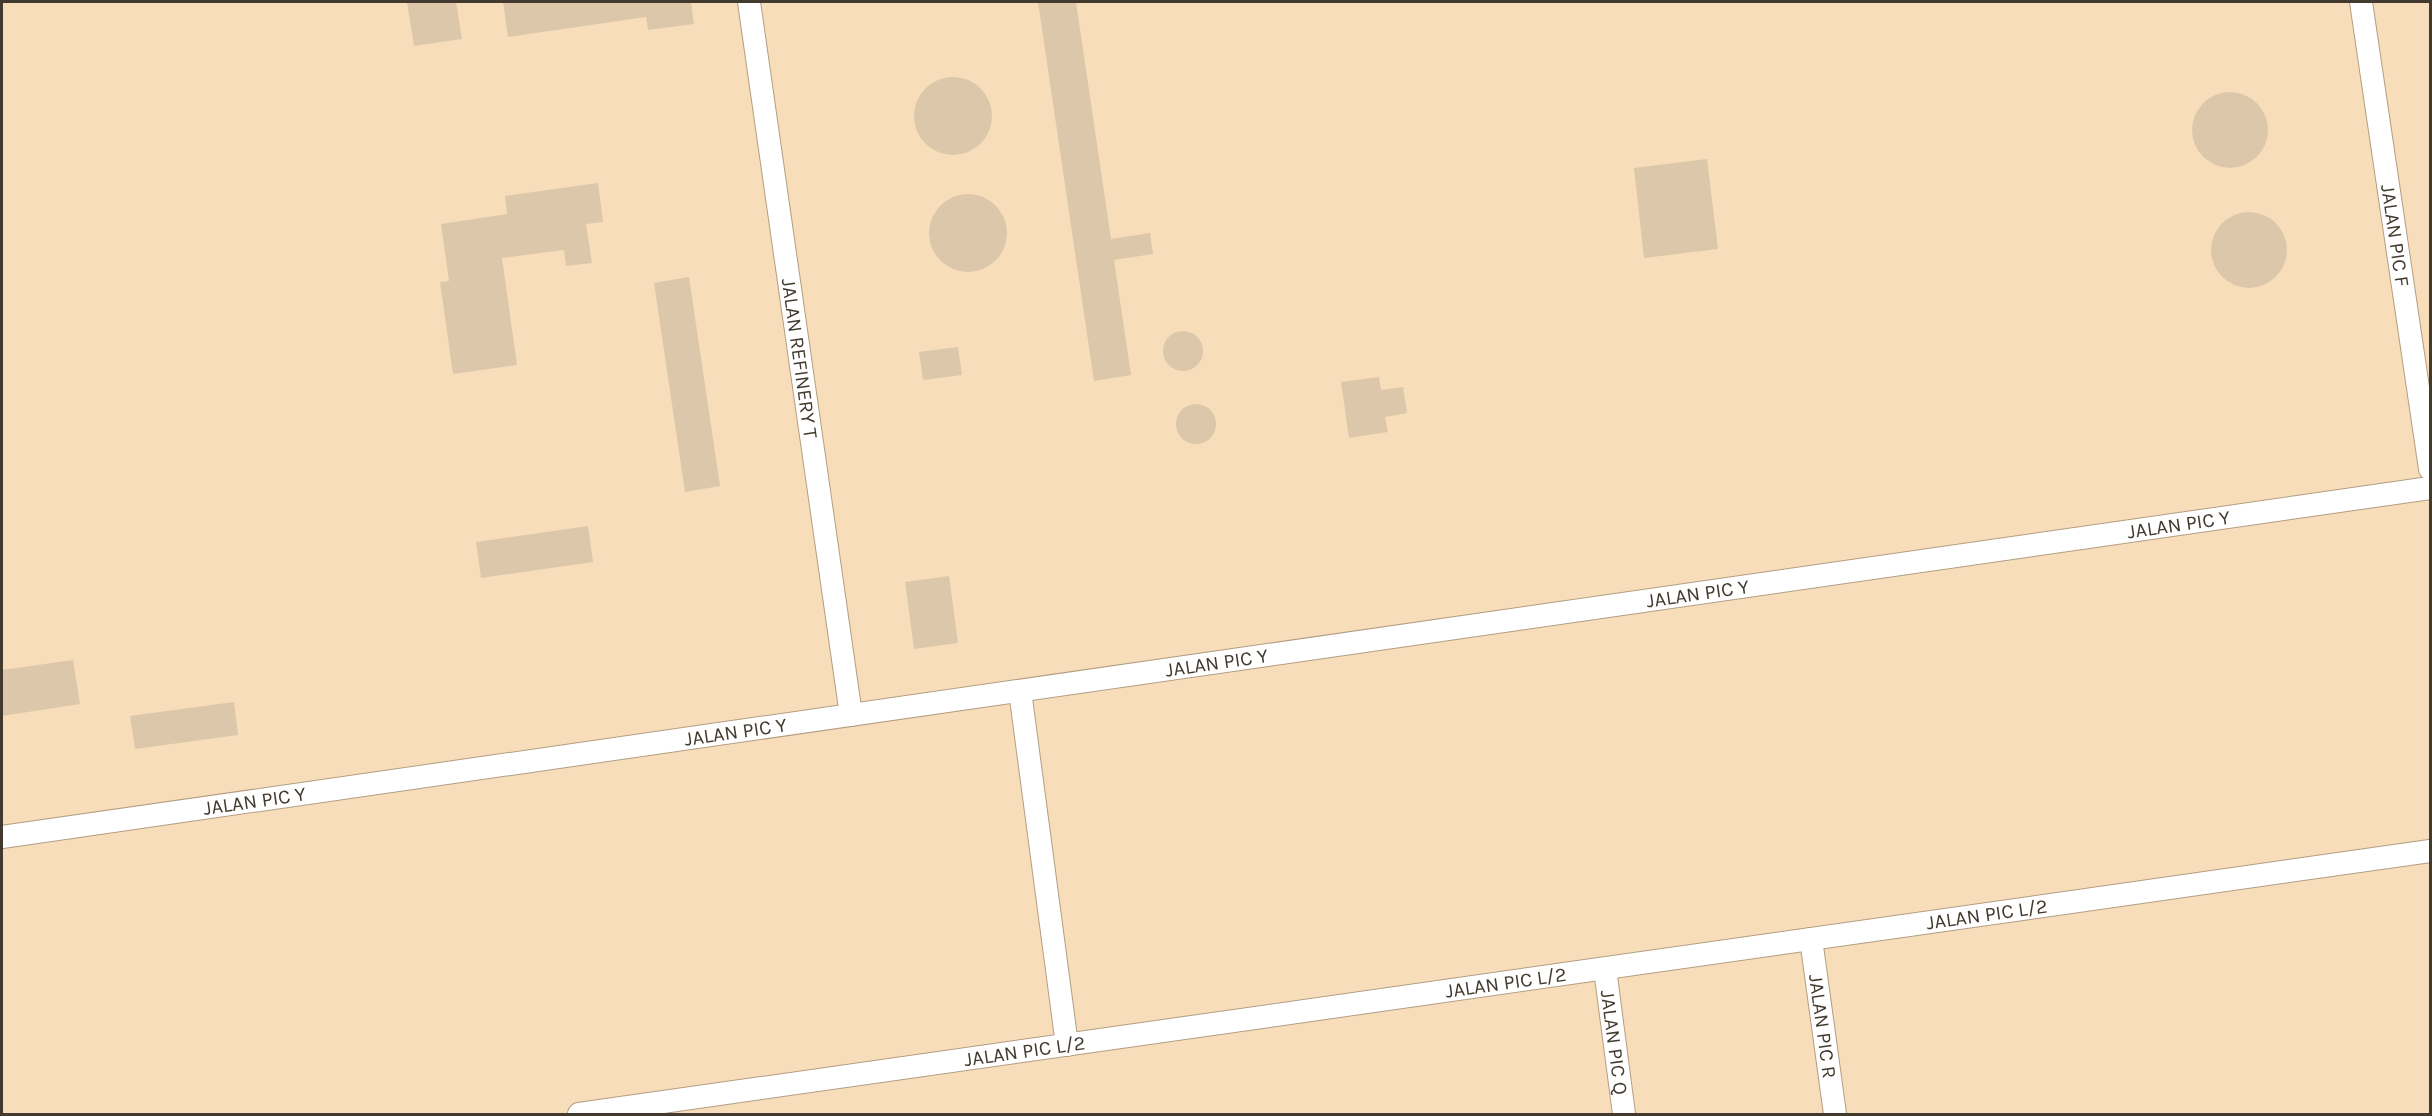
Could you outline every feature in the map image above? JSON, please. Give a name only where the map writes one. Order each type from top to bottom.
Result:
[{"type":"street","name":"JALAN REFINERY T","points":[[749,2],[851,715]]},
{"type":"street","name":"JALAN PIC F","points":[[2361,2],[2430,470]]},
{"type":"street","name":"JALAN PIC Y","points":[[2,837],[2430,488]]},
{"type":"street","points":[[1020,691],[1067,1046]]},
{"type":"street","name":"JALAN PIC L/2","points":[[579,1114],[2430,850]]},
{"type":"street","name":"JALAN PIC R","points":[[1811,939],[1835,1114]]},
{"type":"street","name":"JALAN PIC Q","points":[[1605,969],[1624,1114]]},
{"type":"shaded area","points":[[2,2],[2430,2],[2430,1114],[2,1114]]},
{"type":"building","points":[[407,2],[456,2],[462,39],[414,46]]},
{"type":"building","points":[[503,2],[691,2],[694,24],[648,30],[646,17],[508,37]]},
{"type":"building","points":[[1038,2],[1076,2],[1111,239],[1150,233],[1153,254],[1114,260],[1131,375],[1094,381]]},
{"type":"building","points":[[953,77],[968,80],[985,94],[992,116],[989,131],[975,148],[953,155],[938,152],[921,138],[914,116],[917,101],[931,84]]},
{"type":"building","points":[[2223,92],[2237,92],[2251,98],[2262,109],[2268,123],[2265,145],[2257,157],[2237,168],[2223,168],[2209,162],[2198,151],[2192,137],[2192,123],[2198,109],[2209,98]]},
{"type":"building","points":[[1707,159],[1718,249],[1644,258],[1634,168]]},
{"type":"building","points":[[598,183],[603,222],[586,224],[592,263],[566,266],[564,250],[502,258],[517,365],[453,374],[440,282],[449,281],[441,224],[507,214],[505,196]]},
{"type":"building","points":[[968,194],[983,197],[1000,211],[1007,233],[1004,248],[990,265],[968,272],[953,269],[936,255],[929,233],[932,218],[946,201]]},
{"type":"building","points":[[2242,212],[2256,212],[2270,218],[2281,229],[2287,243],[2284,265],[2276,277],[2256,288],[2242,288],[2228,282],[2217,271],[2211,257],[2211,243],[2217,229],[2228,218]]},
{"type":"building","points":[[689,277],[720,486],[685,492],[654,283]]},
{"type":"building","points":[[1183,331],[1197,337],[1203,351],[1197,365],[1183,371],[1169,365],[1163,351],[1169,337]]},
{"type":"building","points":[[958,347],[962,375],[923,380],[919,352]]},
{"type":"building","points":[[1379,377],[1381,390],[1403,387],[1407,413],[1385,417],[1388,432],[1349,438],[1341,382]]},
{"type":"building","points":[[1196,404],[1210,410],[1216,424],[1210,438],[1196,444],[1182,438],[1176,424],[1182,410]]},
{"type":"building","points":[[588,526],[593,562],[481,578],[476,542]]},
{"type":"building","points":[[949,576],[958,643],[914,649],[905,582]]},
{"type":"building","points":[[73,660],[80,704],[2,716],[2,670]]},
{"type":"building","points":[[234,702],[238,735],[135,749],[130,716]]}]
